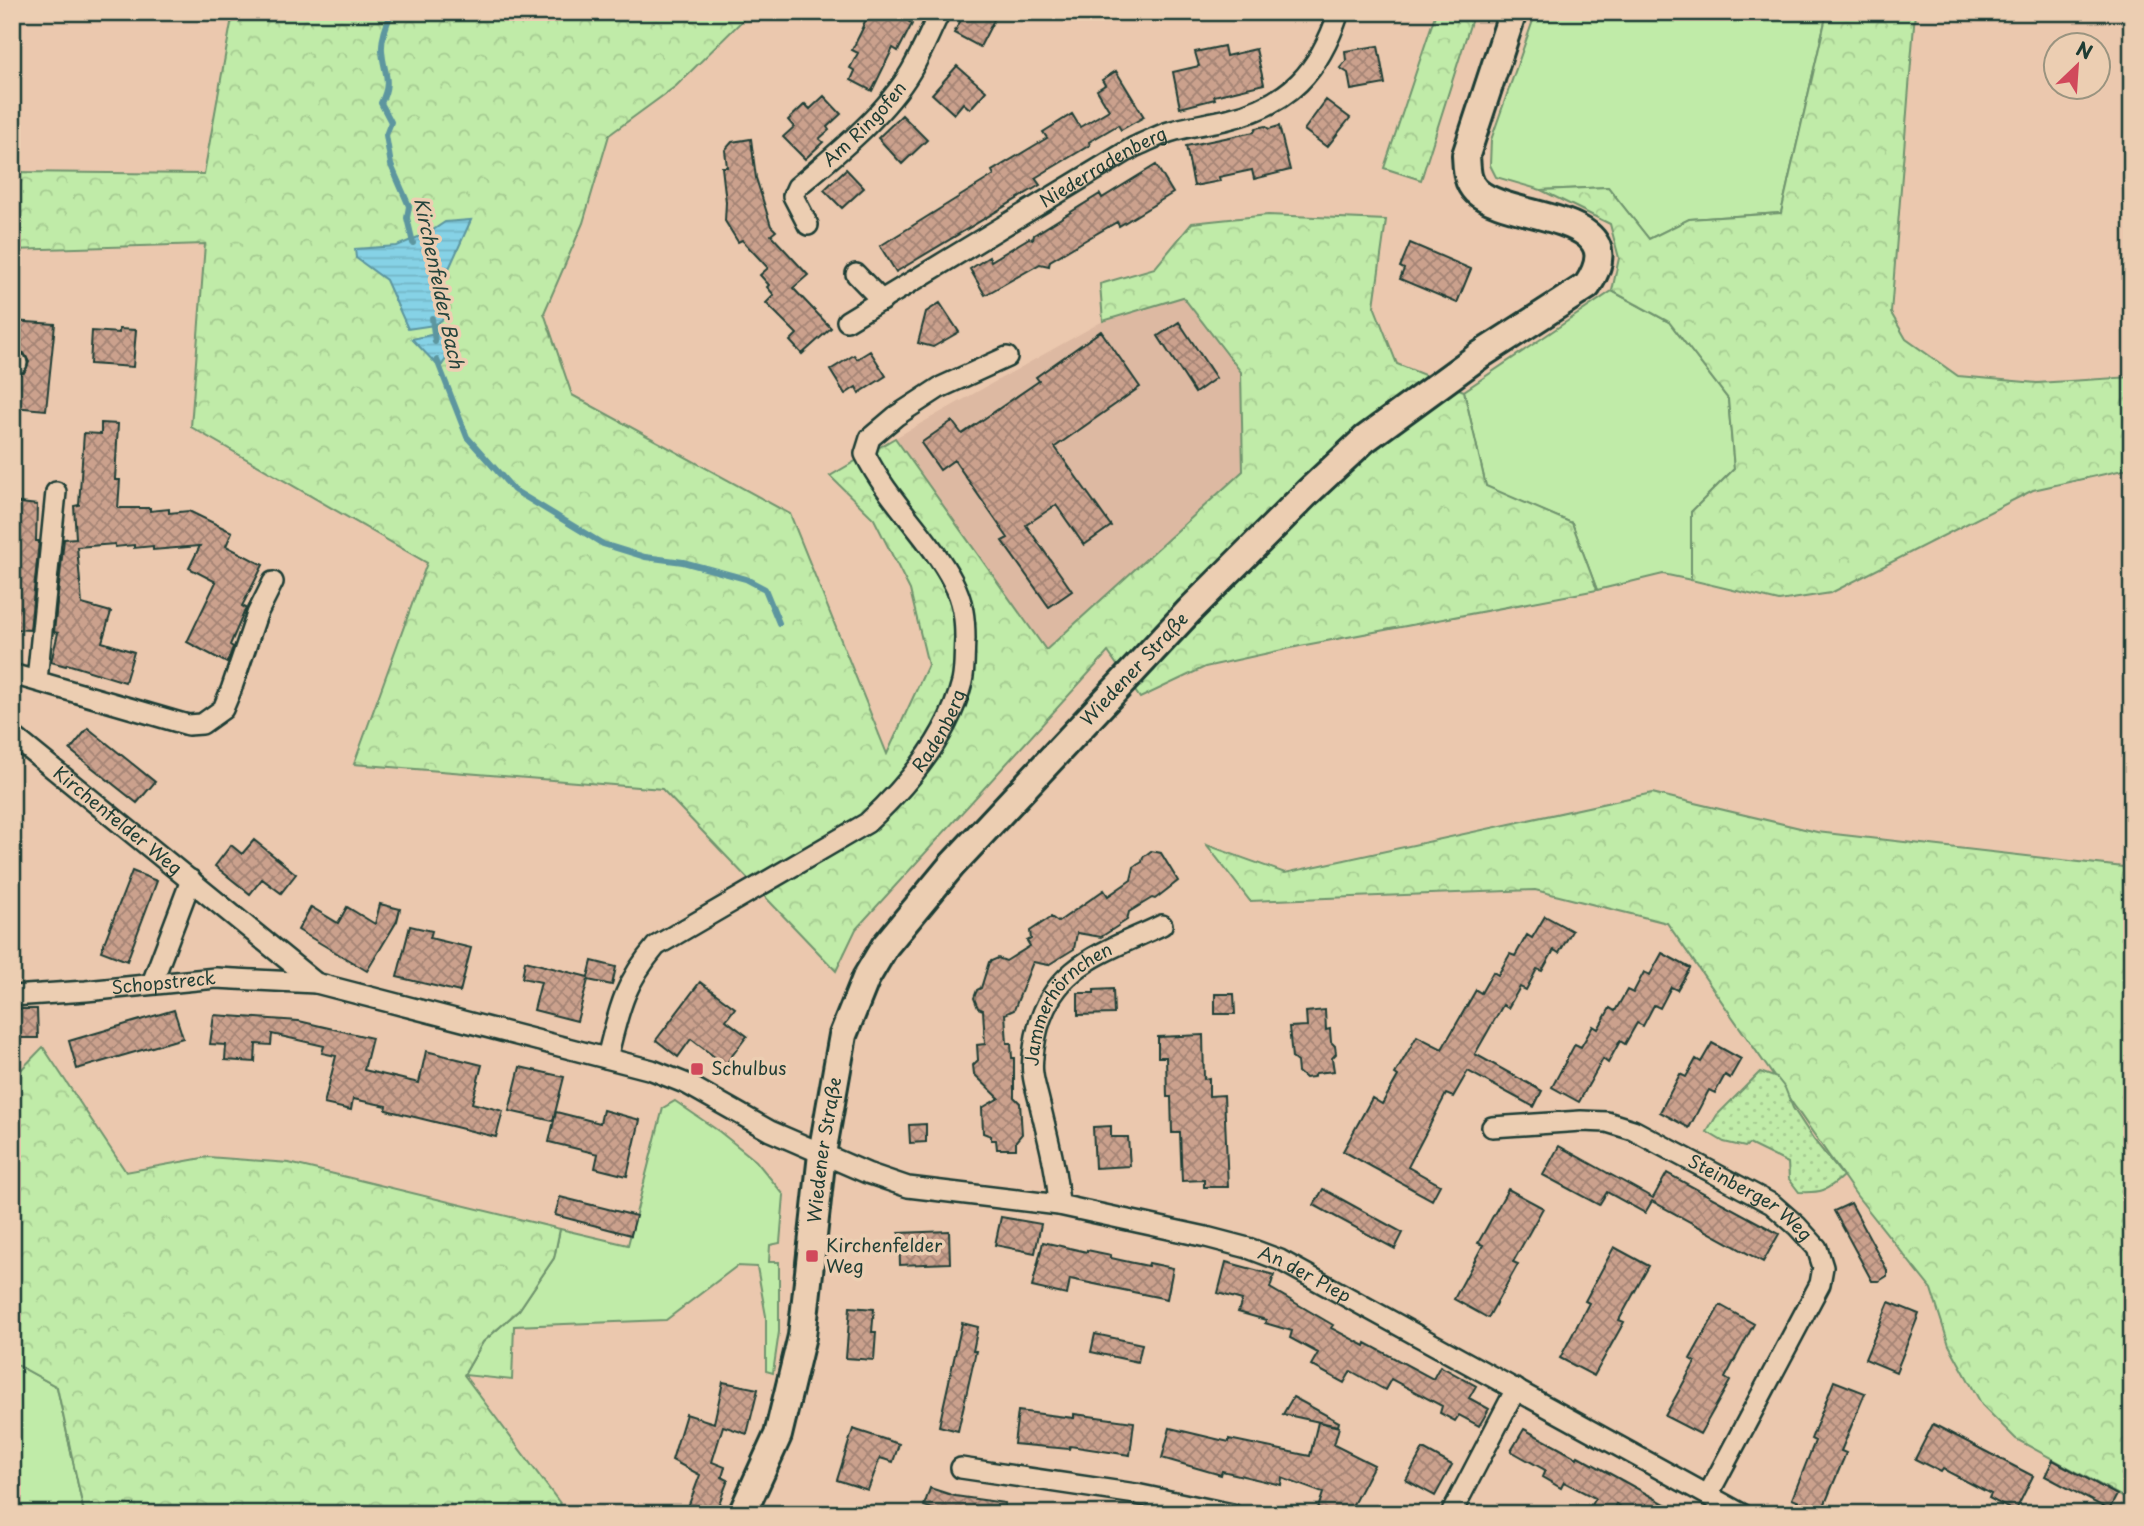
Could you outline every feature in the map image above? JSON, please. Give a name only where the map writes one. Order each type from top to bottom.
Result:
[{"type":"main road","name":"Wiedener Straße","points":[[742,1514],[778,1434],[797,1362],[822,1154],[843,1035],[866,978],[885,946],[944,874],[1190,610],[1327,474],[1365,439],[1480,355],[1587,286],[1598,270],[1601,257],[1589,236],[1575,226],[1555,218],[1499,205],[1476,190],[1467,177],[1466,155],[1513,12]]},
{"type":"street","name":"Am Ringofen","points":[[808,225],[793,196],[797,187],[849,143],[911,73],[940,12]]},
{"type":"street","name":"Niederradenberg","points":[[847,321],[1134,147],[1170,132],[1231,118],[1269,104],[1294,89],[1314,67],[1331,35],[1339,12]]},
{"type":"street","points":[[856,274],[882,301]]},
{"type":"street","name":"Radenberg","points":[[607,1058],[623,996],[639,966],[656,946],[867,823],[909,779],[936,741],[962,681],[965,613],[953,582],[914,524],[876,476],[865,454],[870,438],[896,416],[939,388],[1007,358]]},
{"type":"street","points":[[37,680],[56,492]]},
{"type":"street","points":[[12,674],[188,725],[202,724],[223,709],[257,614],[274,582]]},
{"type":"street","name":"Kirchenfelder Weg","points":[[12,735],[316,983],[652,1070],[687,1084],[770,1131],[822,1154]]},
{"type":"street","name":"Kirchenfelder Weg","points":[[152,983],[191,880]]},
{"type":"street","name":"Jammerhörnchen","points":[[1059,1205],[1058,1180],[1032,1073],[1034,1048],[1045,1007],[1054,990],[1086,961],[1162,925]]},
{"type":"street","name":"Schopstreck","points":[[12,996],[216,978],[316,983]]},
{"type":"street","name":"Steinberger Weg","points":[[1492,1127],[1581,1121],[1607,1122],[1633,1130],[1772,1204],[1817,1248],[1823,1267],[1820,1284],[1708,1495]]},
{"type":"street","name":"An der Piep","points":[[822,1154],[908,1187],[1059,1205],[1206,1237],[1280,1260],[1742,1514]]},
{"type":"street","points":[[1451,1514],[1516,1389]]},
{"type":"street","points":[[961,1468],[1136,1494],[1232,1514]]},
{"type":"shaded area","points":[[1182,297],[1241,372],[1243,471],[1046,650],[895,438],[1103,321]]},
{"type":"green space","points":[[233,12],[748,12],[676,86],[609,135],[583,223],[544,313],[572,395],[790,514],[887,754],[928,665],[910,590],[874,519],[830,476],[895,438],[1046,650],[1243,471],[1241,372],[1183,297],[1103,321],[1100,284],[1155,268],[1192,223],[1268,215],[1386,220],[1374,306],[1397,364],[1464,391],[1486,486],[1572,523],[1597,590],[1300,646],[1205,667],[1140,698],[1108,652],[856,929],[836,971],[662,789],[354,764],[427,563],[191,427],[205,244],[12,250],[12,172],[204,174]]},
{"type":"green space","points":[[1436,12],[1474,12],[1421,180],[1384,168]]},
{"type":"green space","points":[[1536,12],[1815,12],[1826,17],[1781,213],[1690,219],[1649,239],[1608,187],[1541,190],[1496,177],[1490,165],[1491,140]]},
{"type":"green space","points":[[1829,12],[1915,12],[1891,313],[1906,339],[1958,376],[2037,383],[2132,377],[2132,468],[2033,490],[1831,593],[1779,601],[1691,580],[1691,512],[1734,469],[1728,399],[1669,322],[1612,291],[1619,258],[1610,224],[1541,190],[1608,187],[1649,239],[1689,219],[1781,213]]},
{"type":"green space","points":[[1612,291],[1669,322],[1728,399],[1734,469],[1691,512],[1691,580],[1663,574],[1597,590],[1572,523],[1486,487],[1464,391]]},
{"type":"green space","points":[[1652,793],[1817,832],[2132,868],[2132,1514],[2126,1514],[2130,1501],[2016,1439],[1982,1405],[1949,1345],[1931,1289],[1857,1196],[1667,923],[1535,890],[1250,901],[1207,845],[1285,873]]},
{"type":"green space","points":[[43,1047],[126,1172],[208,1157],[289,1163],[560,1229],[554,1258],[519,1310],[483,1342],[464,1375],[568,1514],[89,1514],[83,1508],[57,1387],[12,1362],[12,1079]]},
{"type":"green space","points":[[1760,1072],[1777,1078],[1785,1088],[1793,1108],[1814,1140],[1843,1176],[1828,1188],[1799,1192],[1789,1179],[1788,1163],[1749,1144],[1745,1147],[1724,1142],[1707,1132],[1717,1115]]},
{"type":"green space","points":[[675,1101],[756,1161],[784,1195],[780,1243],[770,1245],[769,1262],[779,1262],[779,1332],[773,1373],[766,1371],[766,1316],[757,1267],[737,1266],[666,1320],[514,1326],[512,1380],[464,1375],[483,1342],[519,1310],[554,1258],[560,1229],[628,1245],[663,1108]]},
{"type":"green space","points":[[12,1362],[57,1387],[83,1508],[89,1514],[12,1514]]},
{"type":"water","points":[[471,220],[442,284],[445,318],[434,325],[408,329],[386,280],[356,258],[355,249],[397,246],[430,232],[445,222]]},
{"type":"water","points":[[444,332],[446,359],[440,368],[412,339]]},
{"type":"building","points":[[864,12],[897,12],[912,24],[898,51],[893,48],[872,91],[851,80],[855,71],[850,68],[858,53],[852,50],[866,19]]},
{"type":"building","points":[[965,12],[998,12],[980,47],[954,33]]},
{"type":"building","points":[[1224,46],[1226,56],[1256,49],[1264,84],[1214,96],[1215,99],[1180,108],[1173,72],[1199,66],[1195,52]]},
{"type":"building","points":[[1378,46],[1385,84],[1351,90],[1348,73],[1340,68],[1346,61],[1345,51]]},
{"type":"building","points":[[957,66],[986,91],[970,109],[963,103],[954,114],[932,94]]},
{"type":"building","points":[[1116,71],[1144,117],[1121,130],[1118,125],[1089,142],[1090,145],[1035,178],[1040,185],[896,272],[880,246],[994,175],[992,171],[1047,138],[1043,132],[1072,114],[1080,127],[1109,110],[1097,90],[1105,85],[1102,80]]},
{"type":"building","points":[[824,96],[841,114],[819,139],[823,142],[805,159],[783,137],[794,127],[788,120],[805,104],[810,109]]},
{"type":"building","points":[[1326,100],[1350,118],[1327,147],[1304,130]]},
{"type":"building","points":[[902,115],[927,140],[902,164],[878,138]]},
{"type":"building","points":[[1265,126],[1269,129],[1279,126],[1290,170],[1254,179],[1252,170],[1194,186],[1186,146],[1254,132],[1256,128]]},
{"type":"building","points":[[751,139],[756,178],[771,226],[776,231],[771,235],[808,275],[793,288],[831,328],[802,354],[790,341],[797,334],[766,303],[774,295],[760,275],[768,268],[742,240],[738,242],[725,221],[722,167],[727,167],[725,150],[732,142]]},
{"type":"building","points":[[1156,165],[1173,193],[1119,226],[1117,222],[1089,238],[1050,261],[1049,266],[1040,264],[985,295],[970,269],[989,257],[991,261],[1029,238],[1033,239],[1034,235],[1100,194],[1102,198]]},
{"type":"building","points":[[846,169],[864,188],[842,208],[824,190]]},
{"type":"building","points":[[1410,243],[1471,269],[1457,303],[1400,279],[1404,269],[1400,267]]},
{"type":"building","points":[[940,303],[959,332],[933,347],[918,343],[926,312]]},
{"type":"building","points":[[12,321],[55,324],[46,410],[13,407],[15,375],[24,373],[29,362],[24,353],[12,349]]},
{"type":"building","points":[[1179,322],[1216,378],[1195,393],[1158,336]]},
{"type":"building","points":[[119,329],[136,330],[133,367],[90,364],[92,331],[119,333]]},
{"type":"building","points":[[1101,331],[1140,387],[1055,447],[1111,526],[1084,545],[1056,505],[1026,525],[1072,591],[1049,607],[1002,541],[1008,538],[954,460],[940,470],[921,443],[952,421],[962,434],[1039,381],[1036,377]]},
{"type":"building","points":[[870,351],[886,376],[859,393],[856,387],[845,394],[830,370],[854,355],[857,359]]},
{"type":"building","points":[[101,423],[118,424],[115,480],[120,480],[118,508],[150,508],[150,511],[169,509],[169,513],[189,511],[232,532],[226,546],[263,565],[242,606],[246,608],[230,645],[233,647],[227,663],[187,642],[216,582],[189,568],[200,546],[153,550],[153,546],[115,547],[115,544],[77,547],[82,604],[111,612],[102,642],[134,652],[125,682],[67,664],[66,666],[51,662],[58,633],[54,632],[64,539],[76,538],[74,506],[79,505],[84,433],[101,434]]},
{"type":"building","points":[[12,502],[37,505],[36,541],[39,541],[30,630],[12,629]]},
{"type":"building","points":[[88,728],[155,782],[137,803],[70,750]]},
{"type":"building","points":[[254,840],[296,874],[281,893],[262,879],[250,894],[215,866],[231,845],[242,854]]},
{"type":"building","points":[[1151,851],[1161,853],[1178,881],[1155,899],[1152,898],[1129,912],[1127,920],[1101,937],[1077,933],[1074,949],[1048,965],[1033,962],[1014,1010],[1005,1014],[1007,1043],[1011,1043],[1014,1058],[1014,1097],[1020,1103],[1022,1134],[1016,1141],[1016,1149],[997,1149],[996,1140],[991,1140],[991,1136],[983,1133],[982,1108],[999,1098],[974,1074],[973,1065],[978,1060],[977,1045],[985,1044],[983,1010],[978,1008],[974,998],[977,990],[981,988],[989,962],[998,958],[1006,961],[1030,946],[1027,941],[1031,939],[1030,931],[1051,917],[1058,922],[1104,890],[1108,896],[1131,880],[1134,867]]},
{"type":"building","points":[[132,871],[157,881],[127,961],[101,951]]},
{"type":"building","points":[[380,904],[400,909],[397,921],[367,971],[298,930],[311,907],[338,923],[347,907],[375,924]]},
{"type":"building","points":[[1545,916],[1572,931],[1559,953],[1554,950],[1542,971],[1537,969],[1526,990],[1520,987],[1508,1008],[1503,1005],[1475,1054],[1542,1091],[1534,1107],[1468,1071],[1453,1097],[1446,1094],[1408,1167],[1440,1185],[1432,1200],[1343,1151],[1372,1098],[1382,1104],[1398,1076],[1395,1074],[1417,1036],[1442,1049],[1476,990],[1481,993],[1493,972],[1498,975],[1510,954],[1515,956],[1527,935],[1532,938]]},
{"type":"building","points":[[410,926],[432,931],[430,938],[471,948],[460,992],[397,977]]},
{"type":"building","points":[[1662,953],[1690,968],[1677,990],[1671,987],[1660,1008],[1654,1005],[1643,1026],[1637,1023],[1625,1044],[1620,1041],[1608,1063],[1603,1059],[1579,1102],[1552,1087],[1575,1044],[1581,1047],[1593,1026],[1598,1029],[1610,1008],[1615,1011],[1627,990],[1633,993],[1644,972],[1650,975]]},
{"type":"building","points":[[525,961],[588,977],[592,961],[616,967],[612,985],[588,980],[577,1021],[534,1010],[541,982],[522,978]]},
{"type":"building","points":[[700,982],[735,1008],[726,1020],[747,1036],[725,1065],[691,1039],[678,1057],[656,1040]]},
{"type":"building","points":[[1113,989],[1114,1014],[1078,1015],[1078,993]]},
{"type":"building","points":[[1215,994],[1234,994],[1235,1014],[1215,1014]]},
{"type":"building","points":[[17,1009],[37,1009],[38,1038],[12,1038],[12,1019],[18,1019]]},
{"type":"building","points":[[174,1010],[183,1038],[77,1069],[69,1041]]},
{"type":"building","points":[[1325,1010],[1326,1030],[1330,1029],[1331,1042],[1335,1046],[1336,1054],[1332,1058],[1334,1071],[1316,1073],[1313,1077],[1305,1078],[1298,1072],[1297,1062],[1292,1058],[1289,1027],[1307,1026],[1306,1012]]},
{"type":"building","points":[[214,1015],[299,1021],[372,1038],[364,1070],[419,1083],[426,1051],[482,1065],[472,1103],[503,1111],[496,1137],[386,1110],[387,1106],[353,1099],[351,1110],[324,1104],[336,1056],[322,1053],[324,1046],[272,1034],[271,1045],[256,1044],[255,1062],[225,1060],[226,1045],[210,1044]]},
{"type":"building","points":[[1203,1035],[1204,1079],[1209,1078],[1209,1096],[1224,1095],[1228,1187],[1204,1187],[1204,1180],[1182,1181],[1180,1133],[1172,1133],[1171,1097],[1167,1097],[1166,1057],[1158,1057],[1158,1037]]},
{"type":"building","points":[[1712,1043],[1741,1059],[1730,1078],[1725,1075],[1715,1093],[1709,1090],[1689,1128],[1660,1112],[1680,1074],[1686,1077],[1696,1059],[1701,1062]]},
{"type":"building","points":[[520,1067],[564,1077],[553,1121],[509,1111]]},
{"type":"building","points":[[603,1110],[640,1120],[627,1176],[595,1168],[598,1154],[549,1142],[556,1112],[600,1123]]},
{"type":"building","points":[[926,1124],[926,1142],[910,1143],[909,1125]]},
{"type":"building","points":[[1111,1126],[1111,1137],[1128,1137],[1130,1166],[1095,1168],[1093,1127]]},
{"type":"building","points":[[1559,1146],[1653,1198],[1667,1173],[1779,1234],[1763,1262],[1652,1201],[1645,1213],[1607,1192],[1599,1205],[1543,1175]]},
{"type":"building","points":[[1323,1189],[1403,1233],[1395,1249],[1314,1205]]},
{"type":"building","points":[[1508,1189],[1543,1208],[1513,1262],[1518,1264],[1488,1318],[1454,1299],[1483,1245],[1478,1243]]},
{"type":"building","points":[[560,1197],[636,1216],[631,1235],[555,1215]]},
{"type":"building","points":[[1851,1203],[1887,1270],[1887,1276],[1879,1281],[1872,1281],[1834,1211]]},
{"type":"building","points":[[1001,1217],[1041,1224],[1035,1253],[995,1245]]},
{"type":"building","points":[[949,1231],[950,1263],[900,1265],[899,1233]]},
{"type":"building","points":[[1043,1242],[1111,1255],[1111,1258],[1148,1266],[1149,1263],[1173,1268],[1167,1299],[1070,1279],[1067,1295],[1032,1287]]},
{"type":"building","points":[[1614,1247],[1649,1266],[1619,1320],[1624,1322],[1594,1376],[1560,1358],[1589,1303],[1585,1301]]},
{"type":"building","points":[[1226,1262],[1274,1275],[1270,1288],[1333,1325],[1331,1328],[1365,1346],[1366,1343],[1433,1379],[1440,1366],[1476,1386],[1469,1398],[1489,1409],[1479,1426],[1459,1415],[1455,1421],[1440,1413],[1442,1406],[1391,1379],[1385,1390],[1351,1371],[1344,1383],[1311,1365],[1318,1353],[1290,1338],[1292,1331],[1238,1312],[1242,1300],[1218,1293]]},
{"type":"building","points":[[1889,1302],[1919,1314],[1896,1372],[1865,1359]]},
{"type":"building","points":[[1720,1305],[1754,1324],[1725,1378],[1730,1381],[1700,1434],[1665,1416],[1695,1362],[1690,1359]]},
{"type":"building","points":[[850,1307],[874,1309],[874,1360],[846,1358]]},
{"type":"building","points":[[962,1323],[978,1327],[973,1351],[976,1351],[958,1431],[939,1426]]},
{"type":"building","points":[[1095,1334],[1142,1344],[1138,1362],[1091,1352]]},
{"type":"building","points":[[1834,1381],[1865,1393],[1841,1451],[1846,1453],[1822,1511],[1792,1499],[1815,1441],[1811,1439]]},
{"type":"building","points":[[723,1382],[758,1389],[747,1434],[723,1426],[712,1462],[725,1467],[722,1477],[728,1480],[715,1514],[706,1514],[688,1507],[700,1475],[672,1460],[686,1414],[714,1423]]},
{"type":"building","points":[[1293,1397],[1339,1422],[1338,1426],[1283,1414]]},
{"type":"building","points":[[1018,1411],[1074,1418],[1074,1414],[1134,1422],[1130,1455],[1070,1446],[1069,1449],[1014,1444]]},
{"type":"building","points":[[1318,1422],[1339,1427],[1334,1445],[1374,1465],[1348,1514],[1316,1514],[1323,1493],[1282,1478],[1281,1485],[1222,1471],[1221,1475],[1162,1458],[1170,1428],[1229,1442],[1229,1439],[1310,1456]]},
{"type":"building","points":[[1933,1424],[2033,1476],[2015,1512],[1989,1498],[1991,1494],[1943,1469],[1941,1472],[1915,1459]]},
{"type":"building","points":[[853,1429],[899,1444],[893,1462],[880,1458],[868,1490],[837,1480]]},
{"type":"building","points":[[1524,1429],[1683,1514],[1633,1514],[1616,1504],[1611,1514],[1607,1514],[1591,1505],[1595,1498],[1564,1482],[1561,1488],[1542,1477],[1545,1470],[1511,1451]]},
{"type":"building","points":[[1423,1449],[1452,1465],[1435,1496],[1406,1480]]},
{"type":"building","points":[[2053,1460],[2117,1495],[2109,1510],[2045,1476]]},
{"type":"building","points":[[930,1488],[955,1496],[1005,1503],[1004,1514],[947,1514],[924,1506]]},
{"type":"waterway","name":"Kirchenfelder Bach","points":[[392,12],[382,40],[387,82],[381,103],[391,122],[386,135],[391,165],[409,206],[407,218],[413,243]]},
{"type":"waterway","name":"Kirchenfelder Bach","points":[[432,318],[435,342]]},
{"type":"waterway","name":"Kirchenfelder Bach","points":[[437,360],[467,437],[514,490],[603,544],[645,557],[683,562],[746,579],[765,589],[779,623]]},
{"type":"place","name":"Schulbus","points":[[697,1069]]},
{"type":"place","name":"Kirchenfelder Weg","points":[[812,1256]]}]
